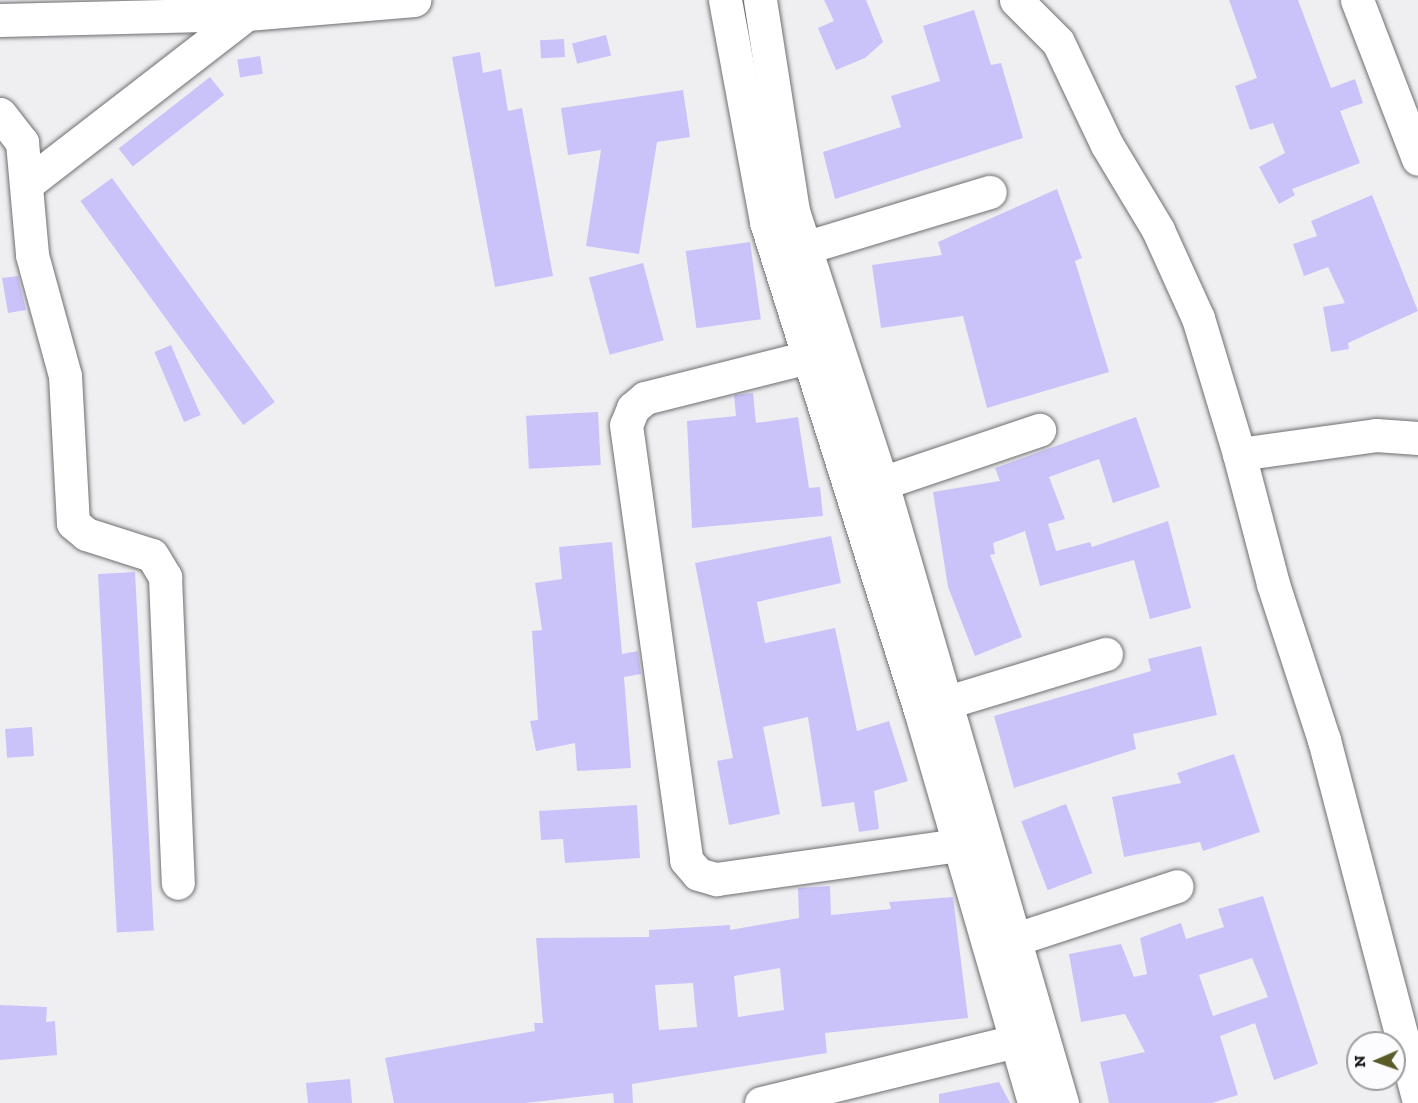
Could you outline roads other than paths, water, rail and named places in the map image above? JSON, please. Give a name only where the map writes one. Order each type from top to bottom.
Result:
[{"type":"street","points":[[0,20],[247,14],[414,0]]},
{"type":"street","points":[[725,0],[766,222],[821,354],[882,483],[934,706]]},
{"type":"street","points":[[760,0],[793,211],[804,248],[821,354],[934,706],[1030,1038],[1062,1103]]},
{"type":"street","points":[[1016,0],[1058,42],[1107,145],[1158,230],[1198,318],[1239,454],[1273,584],[1324,740],[1418,1098]]},
{"type":"street","points":[[1357,0],[1418,159]]},
{"type":"street","points":[[28,183],[247,14]]},
{"type":"street","points":[[0,114],[22,142],[28,183],[32,255],[65,376],[73,522],[86,534],[152,555],[165,577],[178,883]]},
{"type":"street","points":[[804,248],[990,192]]},
{"type":"street","points":[[821,354],[645,398],[633,408],[626,425],[686,860],[698,874],[716,879],[974,842]]},
{"type":"street","points":[[882,483],[1039,430]]},
{"type":"street","points":[[1239,454],[1376,435],[1418,438]]},
{"type":"street","points":[[934,706],[1106,654]]},
{"type":"street","points":[[974,842],[1016,939],[1030,1038],[1034,1103]]},
{"type":"street","points":[[1016,939],[1177,886]]},
{"type":"street","points":[[761,1103],[1030,1038]]}]
